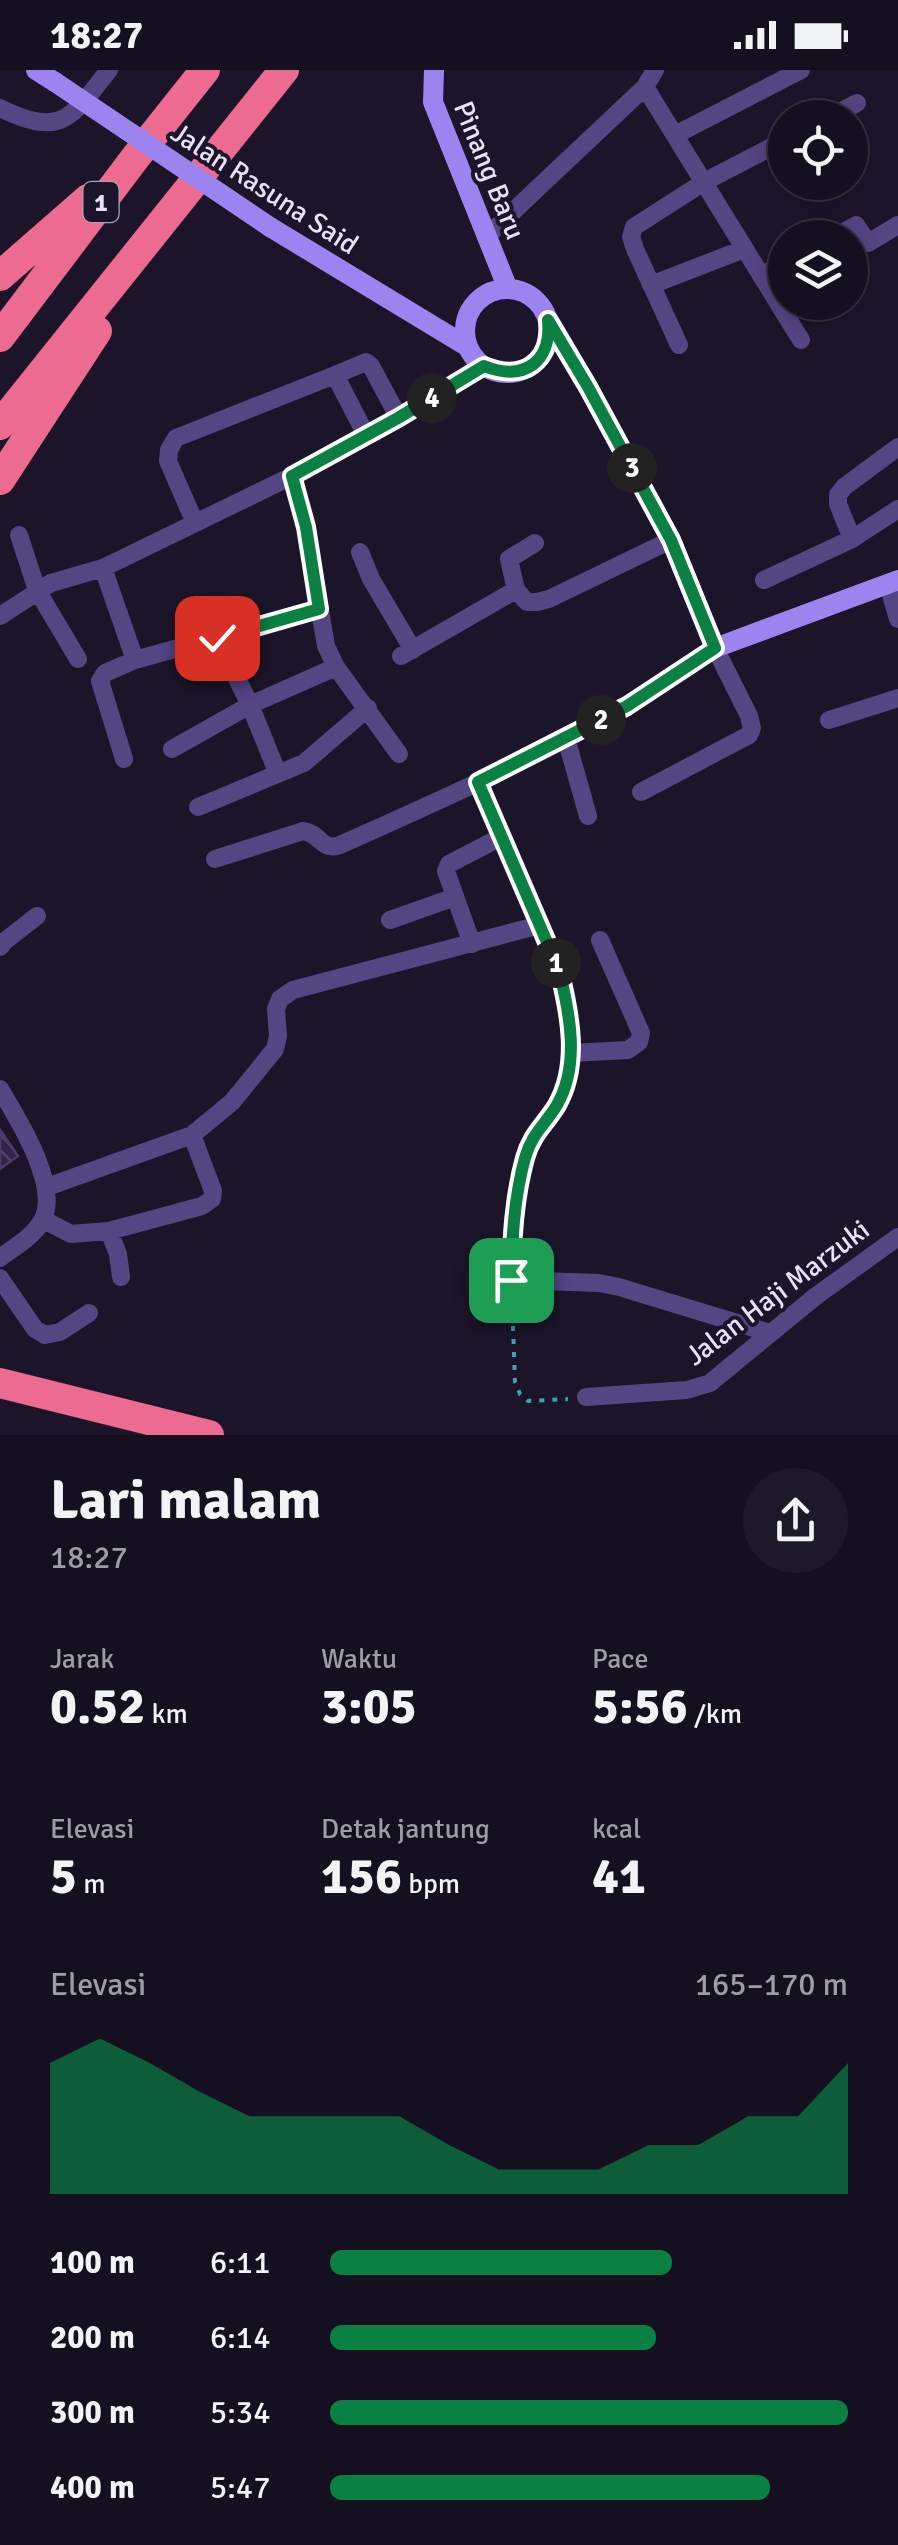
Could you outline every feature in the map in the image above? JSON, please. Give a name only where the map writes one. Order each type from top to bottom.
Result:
[{"type":"highway","name":"1","points":[[0,337],[205,70]]},
{"type":"highway","name":"1","points":[[0,425],[284,70]]},
{"type":"highway","points":[[0,276],[135,158]]},
{"type":"highway","points":[[0,480],[186,194]]},
{"type":"highway","points":[[0,1384],[210,1435]]},
{"type":"main road","name":"Jalan Rasuna Said","points":[[36,70],[270,227],[468,347]]},
{"type":"main road","name":"Pinang Baru","points":[[434,70],[433,102],[508,288]]},
{"type":"main road","points":[[548,320],[550,336],[544,352],[517,372],[500,372],[484,366],[468,347],[465,330],[469,314],[478,301],[492,292],[508,288],[522,291],[543,307],[671,540],[715,648],[893,582]]},
{"type":"street","points":[[0,108],[37,124],[54,123],[80,106],[108,70]]},
{"type":"street","points":[[486,237],[645,87],[655,70]]},
{"type":"street","points":[[675,136],[801,70]]},
{"type":"street","points":[[645,87],[801,340]]},
{"type":"street","points":[[679,345],[634,249],[634,227],[704,182],[768,149]]},
{"type":"street","points":[[868,244],[898,224]]},
{"type":"street","points":[[651,286],[744,250]]},
{"type":"street","points":[[761,276],[768,272]]},
{"type":"street","points":[[196,523],[168,461],[176,438],[366,362],[398,418]]},
{"type":"street","points":[[0,616],[52,583],[103,568],[292,476],[484,366]]},
{"type":"street","points":[[335,375],[366,436]]},
{"type":"street","points":[[852,538],[838,495],[898,447]]},
{"type":"street","points":[[292,476],[306,527],[326,646],[336,667],[399,754]]},
{"type":"street","points":[[764,580],[852,538],[898,509]]},
{"type":"street","points":[[19,535],[38,590],[78,659]]},
{"type":"street","points":[[535,543],[509,559],[516,590],[527,602],[549,599],[671,540]]},
{"type":"street","points":[[360,552],[407,653],[516,590]]},
{"type":"street","points":[[103,568],[135,660]]},
{"type":"street","points":[[893,582],[898,619]]},
{"type":"street","points":[[124,759],[100,681],[105,673],[135,660],[319,609]]},
{"type":"street","points":[[217,638],[278,774]]},
{"type":"street","points":[[215,858],[303,830],[332,848],[566,738],[627,706],[715,648],[749,716],[749,735],[641,792]]},
{"type":"street","points":[[172,750],[250,705],[336,667]]},
{"type":"street","points":[[829,720],[898,698]]},
{"type":"street","points":[[198,807],[313,757],[368,708]]},
{"type":"street","points":[[566,738],[588,816]]},
{"type":"street","points":[[478,782],[559,970],[572,1053],[566,1089],[537,1130],[526,1155],[512,1221],[511,1280],[619,1287],[770,1334]]},
{"type":"street","points":[[472,944],[446,871],[449,864],[501,837]]},
{"type":"street","points":[[390,920],[455,898]]},
{"type":"street","points":[[0,948],[37,916]]},
{"type":"street","points":[[46,1188],[192,1135],[232,1102],[275,1049],[276,1009],[280,999],[293,990],[540,925]]},
{"type":"street","points":[[572,1053],[628,1050],[639,1042],[640,1033],[600,940]]},
{"type":"street","points":[[0,1089],[34,1151],[46,1188],[44,1220],[0,1258]]},
{"type":"street","points":[[44,1220],[71,1234],[109,1230],[202,1206],[212,1199],[213,1190],[192,1135]]},
{"type":"street","points":[[109,1230],[122,1277]]},
{"type":"street","name":"Jalan Haji Marzuki","points":[[586,1398],[688,1390],[710,1382],[898,1236]]},
{"type":"street","points":[[0,1278],[35,1329],[45,1335],[60,1332],[89,1313]]},
{"type":"path","points":[[511,1280],[515,1382],[520,1394],[528,1401],[586,1398]]},
{"type":"building","points":[[0,1130],[18,1156],[0,1169]]},
{"type":"route","points":[[217,638],[319,609],[306,527],[292,476],[484,366],[500,372],[517,372],[532,364],[544,352],[550,336],[548,320],[671,540],[715,648],[627,706],[478,782],[559,970],[572,1053],[566,1089],[537,1130],[526,1155],[512,1221],[511,1280]]}]
